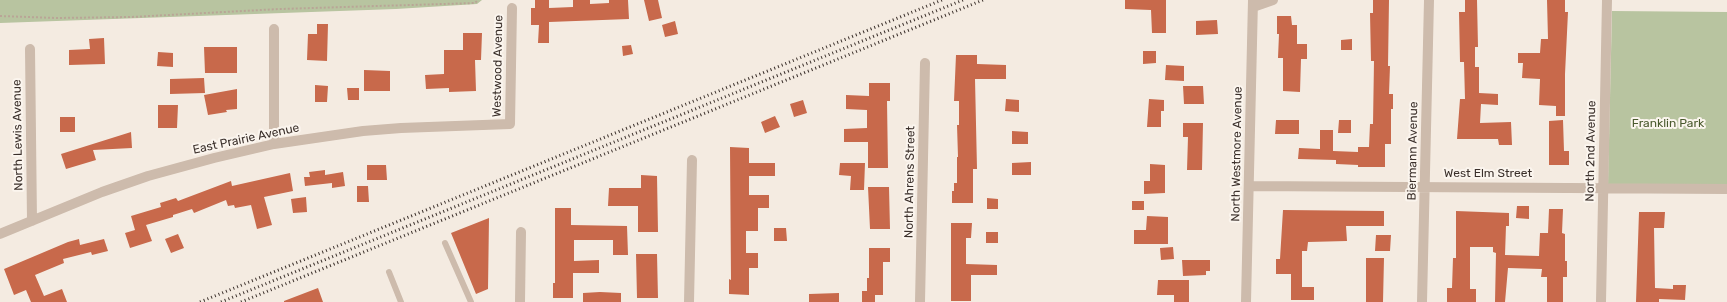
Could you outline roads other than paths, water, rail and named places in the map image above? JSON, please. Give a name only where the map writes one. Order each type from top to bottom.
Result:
[{"type":"street","points":[[1253,4],[1273,0]]},
{"type":"street","name":"Biermann Avenue","points":[[1422,302],[1429,0]]},
{"type":"street","name":"North 2nd Avenue","points":[[1601,302],[1607,0]]},
{"type":"street","name":"North Westmore Avenue","points":[[1246,302],[1253,4]]},
{"type":"street","name":"Westwood Avenue","points":[[510,124],[512,8]]},
{"type":"street","points":[[274,29],[274,144]]},
{"type":"street","name":"North Lewis Avenue","points":[[30,49],[32,221]]},
{"type":"street","name":"North Ahrens Street","points":[[920,302],[925,63]]},
{"type":"street","name":"East Prairie Avenue","points":[[0,234],[102,192],[148,176],[214,158],[274,144],[386,129],[510,124]]},
{"type":"street","points":[[689,302],[692,160]]},
{"type":"street","name":"West Elm Street","points":[[1249,186],[1727,189]]},
{"type":"street","points":[[520,302],[522,232]]},
{"type":"lane","points":[[445,243],[471,302]]},
{"type":"lane","points":[[389,272],[401,302]]},
{"type":"railway","points":[[200,302],[942,0]]},
{"type":"railway","points":[[221,302],[963,0]]},
{"type":"railway","points":[[241,302],[983,0]]},
{"type":"park label","name":"Franklin Park","points":[[1668,124]]}]
